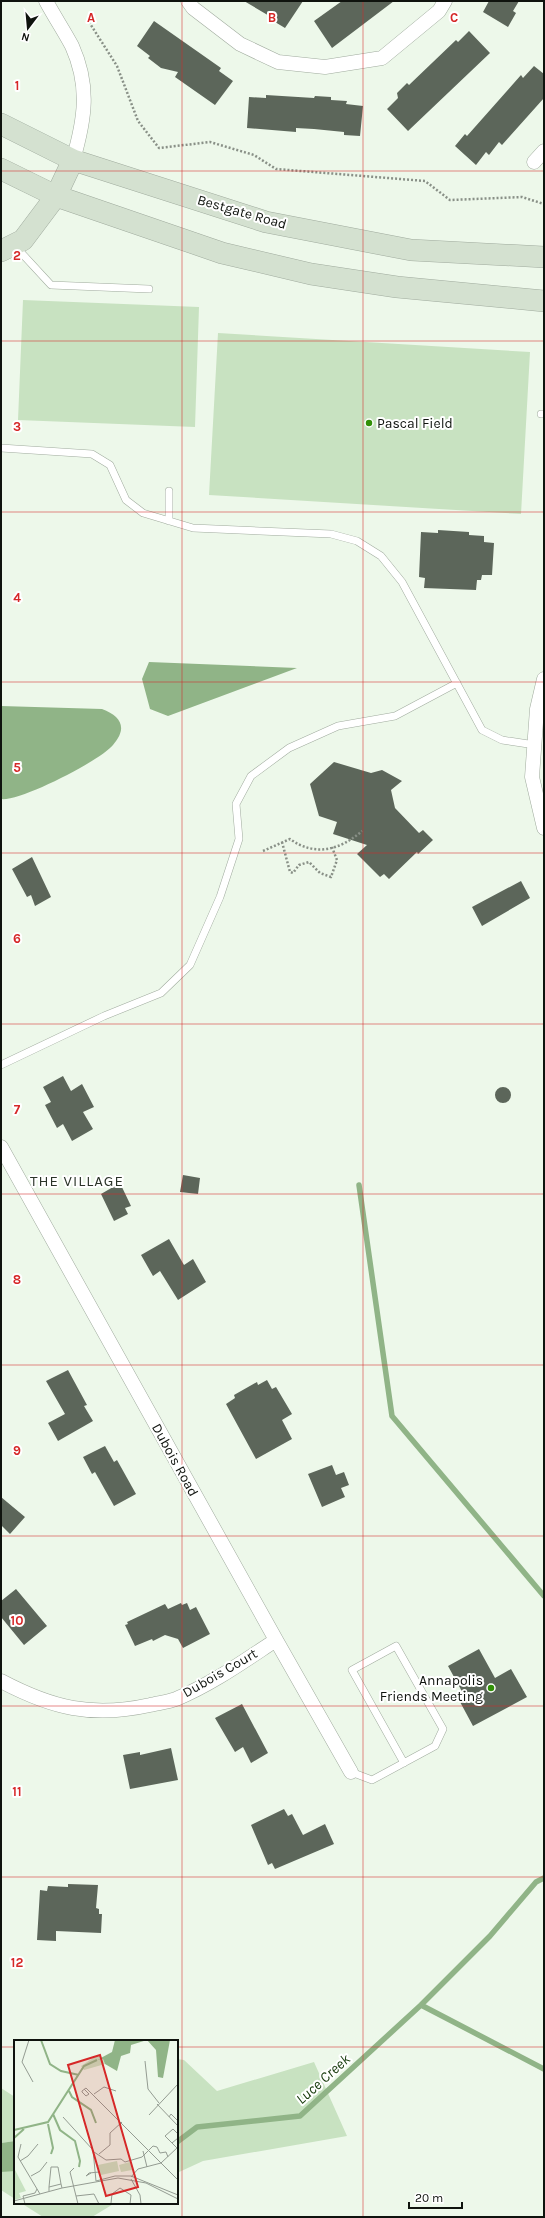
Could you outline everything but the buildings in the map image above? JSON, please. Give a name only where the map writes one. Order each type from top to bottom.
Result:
[{"type":"main road","name":"Bestgate Road","points":[[1,124],[73,160],[266,222],[411,250],[544,257]]},
{"type":"main road","points":[[7,248],[23,240],[56,196],[73,160]]},
{"type":"main road","points":[[1,169],[56,196],[222,253],[311,274],[397,286],[544,301]]},
{"type":"street","points":[[46,1],[71,46],[80,69],[84,113],[73,160]]},
{"type":"street","points":[[188,1],[193,8],[240,44],[278,62],[325,67],[382,58],[439,11],[445,1]]},
{"type":"street","points":[[534,162],[544,151]]},
{"type":"street","points":[[544,679],[537,709],[532,777],[544,828]]},
{"type":"street","name":"Dubois Road","points":[[1,1147],[276,1640],[352,1772]]},
{"type":"street","name":"Dubois Court","points":[[1,1681],[30,1696],[82,1711],[131,1709],[175,1699],[224,1674],[276,1640]]},
{"type":"lane","points":[[7,248],[51,285],[149,289]]},
{"type":"lane","points":[[1,448],[92,454],[110,465],[126,500],[143,512],[193,528],[331,534],[357,541],[381,556],[402,582],[482,730],[502,740],[535,745]]},
{"type":"lane","points":[[169,490],[169,521]]},
{"type":"lane","points":[[1,1065],[104,1016],[161,993],[190,965],[220,897],[239,839],[236,804],[251,776],[290,748],[303,741],[338,726],[395,716],[457,683]]},
{"type":"lane","points":[[352,1772],[372,1780],[404,1763],[436,1746],[443,1729],[396,1646],[352,1670],[404,1763]]},
{"type":"path","points":[[89,22],[117,66],[138,121],[159,148],[210,142],[254,155],[276,169],[425,181],[450,200],[522,197],[544,204]]},
{"type":"path","points":[[264,851],[290,839],[302,847],[314,850],[332,847],[350,841],[362,831]]},
{"type":"path","points":[[282,842],[290,872],[293,873],[299,865],[309,862],[320,873],[331,877],[337,860],[332,847]]},
{"type":"shaded area","points":[[23,300],[199,307],[195,427],[18,420]]},
{"type":"shaded area","name":"Pascal Field","points":[[218,333],[530,352],[521,514],[209,495]]},
{"type":"shaded area","points":[[149,662],[297,668],[168,716],[150,709],[142,679]]},
{"type":"shaded area","points":[[1,706],[102,709],[114,715],[118,719],[121,728],[120,733],[118,739],[106,752],[60,779],[25,794],[1,799]]},
{"type":"shaded area","points":[[178,2059],[184,2060],[217,2091],[314,2062],[347,2136],[203,2161],[178,2173]]},
{"type":"shaded area","points":[[1,2088],[14,2096],[14,2141],[1,2143]]},
{"type":"shaded area","points":[[14,2141],[14,2171],[1,2172],[1,2143]]},
{"type":"shaded area","points":[[6,2170],[14,2171],[14,2198],[1,2190],[1,2172]]},
{"type":"shaded area","points":[[23,2204],[113,2204],[92,2217],[43,2217]]},
{"type":"waterway","points":[[359,1185],[392,1416],[544,1596]]},
{"type":"waterway","name":"Luce Creek","points":[[178,2141],[197,2127],[300,2116],[421,2005],[490,1936],[536,1882],[544,1878]]},
{"type":"waterway","name":"Luce Creek","points":[[421,2005],[544,2069]]},
{"type":"place","name":"Pascal Field","points":[[369,423]]},
{"type":"place","name":"Annapolis Friends Meeting","points":[[491,1688]]},
{"type":"district","name":"THE VILLAGE","points":[[77,1181]]}]
